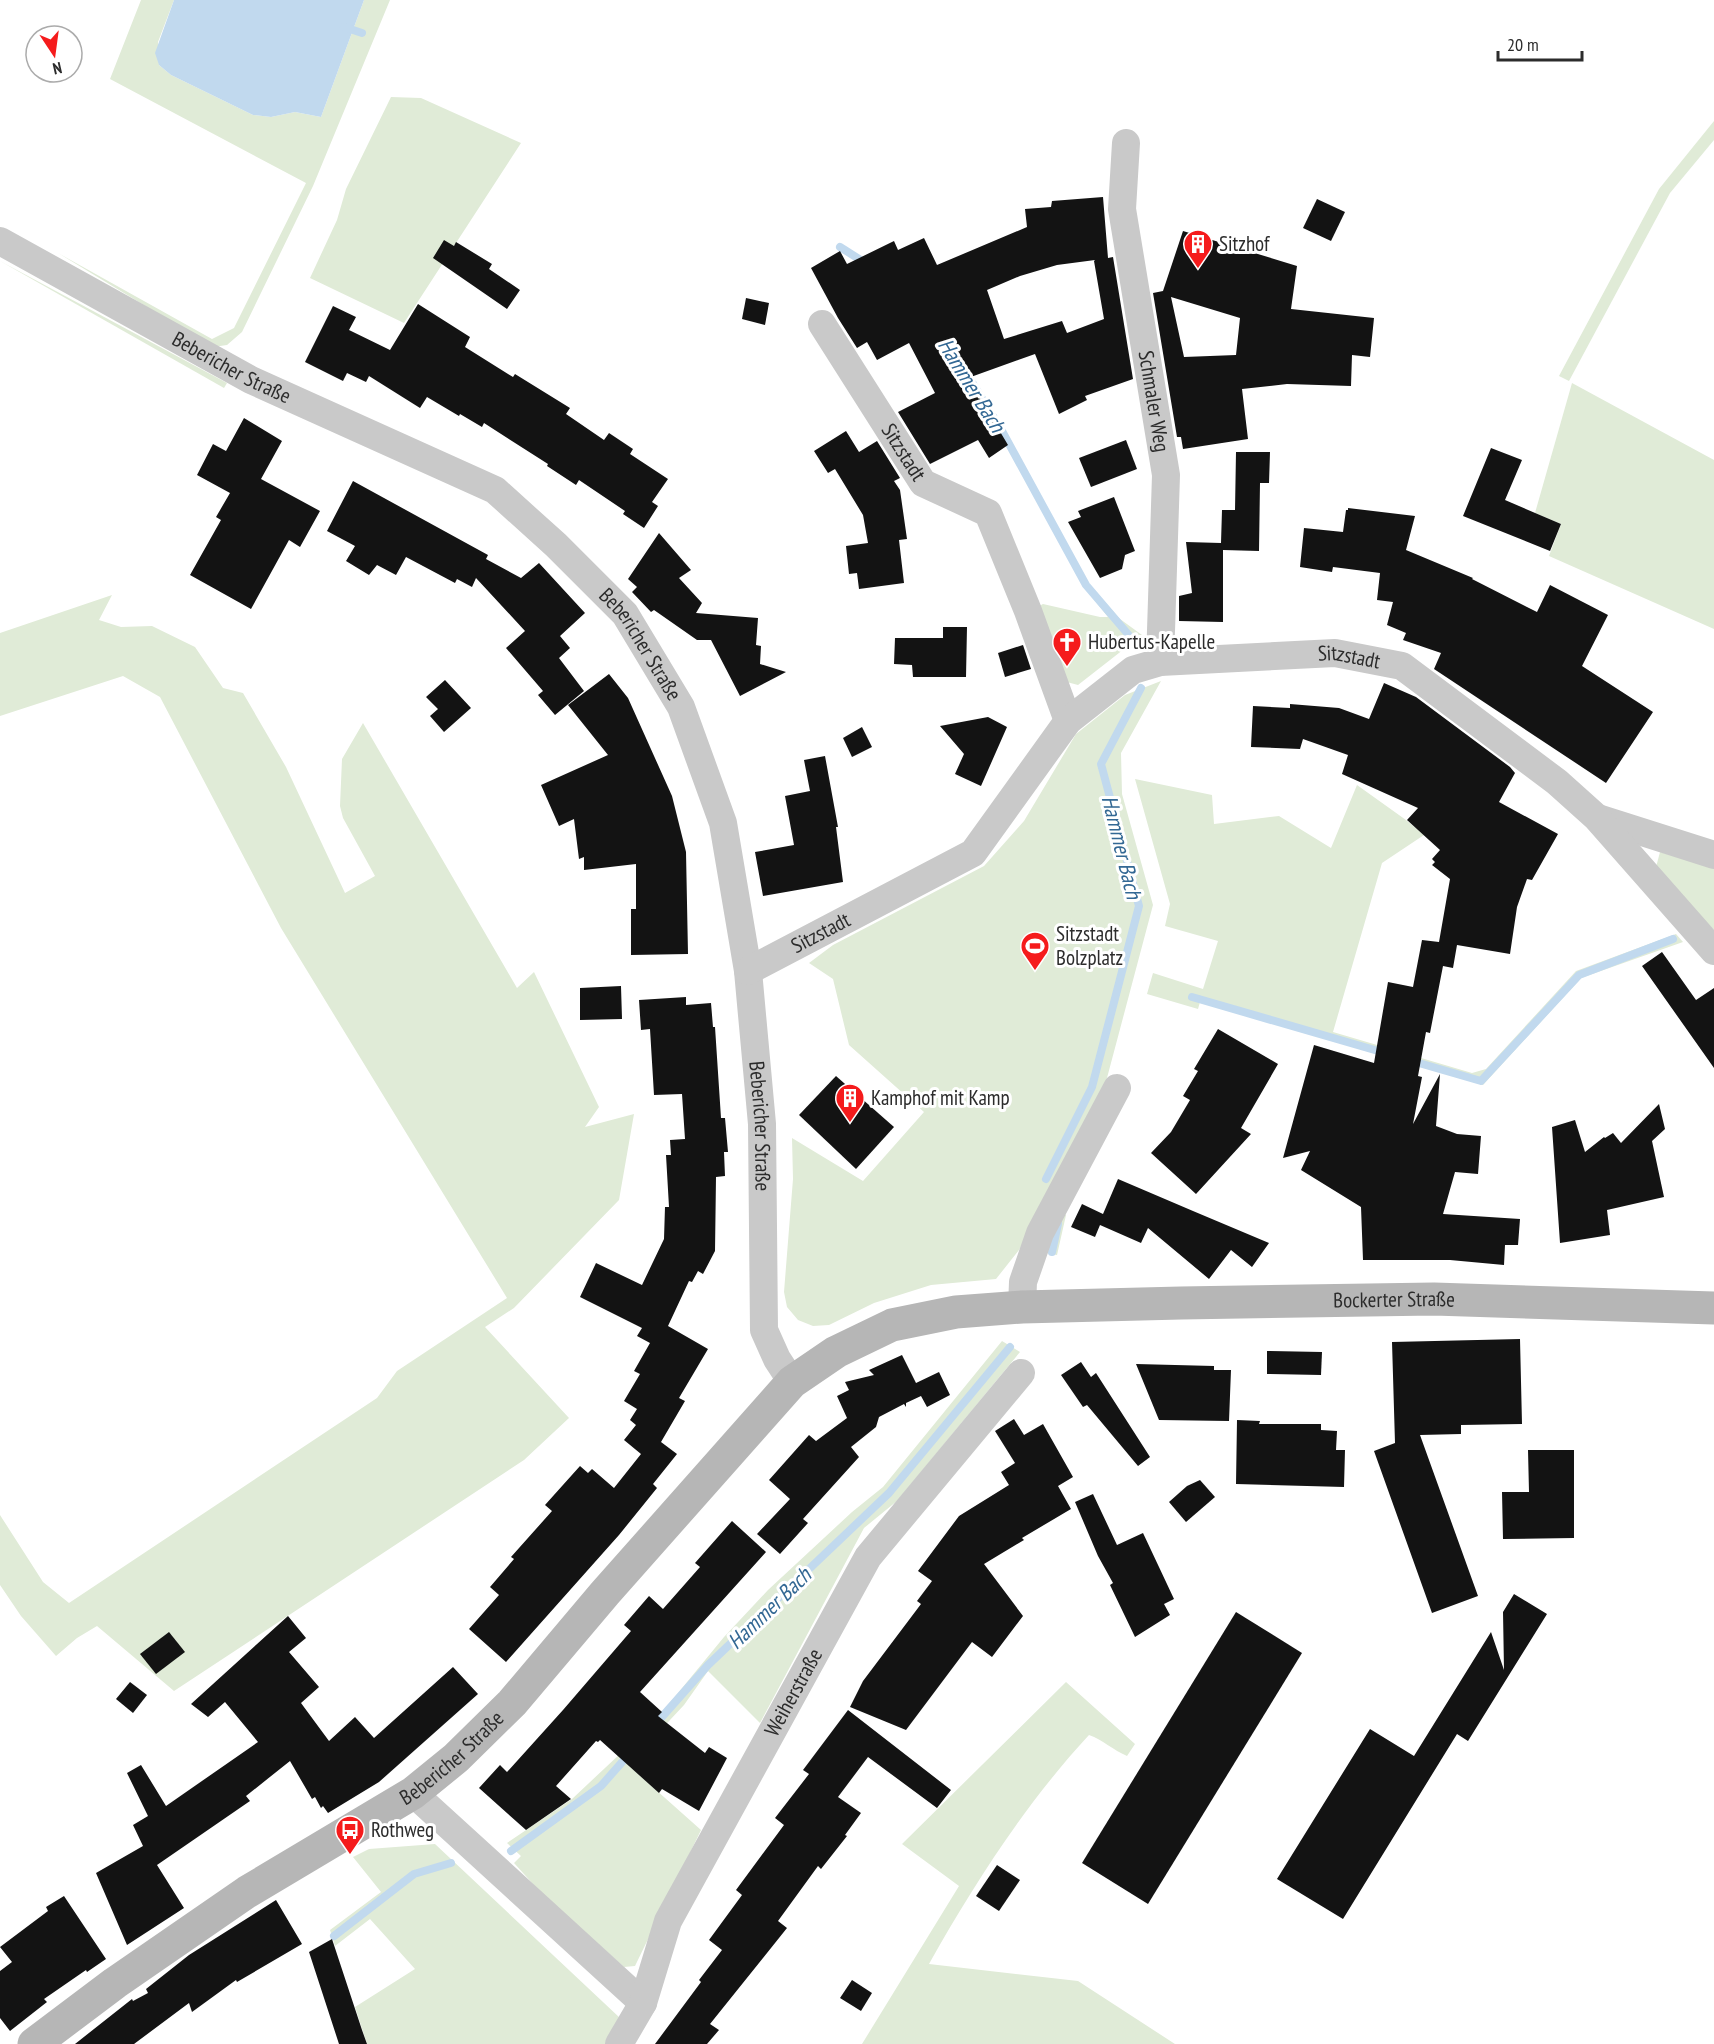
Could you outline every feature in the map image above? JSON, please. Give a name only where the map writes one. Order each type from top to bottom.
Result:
[{"type":"street","name":"Schmaler Weg","points":[[1126,143],[1122,209],[1166,476],[1160,662]]},
{"type":"street","name":"Bebericher Straße","points":[[0,241],[251,380],[495,490],[556,545],[625,614],[681,707],[723,823],[748,971],[762,1124],[764,1330],[777,1359],[792,1382]]},
{"type":"street","name":"Sitzstadt","points":[[822,324],[923,483],[988,513],[1028,611],[1068,721]]},
{"type":"street","name":"Sitzstadt","points":[[748,971],[973,853],[1068,721],[1133,670],[1160,662],[1335,652],[1402,666],[1557,782],[1596,817],[1714,951]]},
{"type":"street","name":"Sitzstadt","points":[[1596,817],[1714,855]]},
{"type":"street","points":[[1022,1307],[1023,1282],[1040,1233],[1117,1088]]},
{"type":"street","name":"Bockerter Straße","points":[[1072,1306],[1434,1299],[1714,1308]]},
{"type":"street","name":"Bebericher Straße","points":[[33,2044],[115,1983],[247,1892],[413,1793],[456,1758],[513,1703],[605,1593],[792,1382],[836,1352],[892,1325],[956,1312],[1072,1306]]},
{"type":"street","name":"Weiherstraße","points":[[619,2044],[642,2003],[668,1922],[868,1557],[1021,1373]]},
{"type":"street","points":[[413,1793],[642,2003]]},
{"type":"green space","points":[[141,0],[174,0],[158,42],[159,65],[171,75],[253,115],[271,117],[295,112],[321,117],[364,0],[390,0],[313,186],[242,332],[227,345],[213,347],[58,253],[212,339],[234,328],[306,183],[110,79]]},
{"type":"green space","points":[[391,97],[421,98],[521,143],[404,323],[310,278],[337,220],[346,189]]},
{"type":"green space","points":[[1714,121],[1714,140],[1670,193],[1569,381],[1559,376],[1659,189]]},
{"type":"green space","points":[[840,244],[909,287],[957,355],[1004,428],[1089,584],[1120,619],[1142,635],[1078,685],[1063,681],[1037,607],[1043,604],[1108,617],[1083,586],[982,401],[907,291],[837,246]]},
{"type":"green space","points":[[0,261],[227,383],[224,388]]},
{"type":"green space","points":[[1572,383],[1714,460],[1714,629],[1549,556],[1561,524],[1535,513]]},
{"type":"green space","points":[[112,595],[99,620],[121,627],[152,626],[195,647],[223,688],[243,693],[286,767],[345,893],[375,876],[343,818],[340,806],[342,759],[363,723],[517,988],[534,972],[599,1107],[585,1127],[634,1114],[619,1200],[514,1308],[485,1327],[569,1418],[524,1460],[174,1691],[97,1626],[77,1638],[56,1656],[21,1616],[0,1585],[0,1515],[43,1582],[69,1603],[377,1398],[397,1371],[507,1298],[281,928],[160,697],[123,676],[0,716],[0,633]]},
{"type":"green space","points":[[1161,681],[1121,753],[1122,794],[1153,905],[1103,1093],[1019,1250],[996,1279],[931,1285],[874,1303],[829,1325],[813,1326],[798,1320],[787,1307],[784,1292],[793,1179],[792,1138],[863,1181],[924,1112],[849,1045],[833,979],[809,963],[833,945],[984,866],[1024,821],[1076,734],[1125,695]]},
{"type":"green space","points":[[1135,779],[1212,795],[1214,824],[1279,816],[1331,848],[1357,785],[1424,835],[1382,863],[1333,1032],[1472,1073],[1486,1069],[1576,971],[1676,934],[1683,942],[1581,978],[1483,1085],[1200,1002],[1198,1009],[1147,994],[1153,973],[1203,989],[1218,941],[1165,926],[1170,904]]},
{"type":"green space","points":[[1660,852],[1714,867],[1714,930],[1655,871]]},
{"type":"green space","points":[[1060,1211],[1066,1215],[1057,1255],[1046,1253]]},
{"type":"green space","points":[[1002,1341],[1020,1352],[897,1501],[864,1528],[760,1723],[708,1671],[684,1705],[628,1765],[701,1830],[635,1966],[624,1967],[543,1895],[514,1863],[521,1856],[507,1843],[572,1799],[655,1721],[724,1637],[768,1590],[852,1512],[883,1487]]},
{"type":"green space","points":[[1066,1682],[1135,1744],[1127,1756],[1089,1735],[1044,1788],[1002,1845],[929,1964],[1078,1981],[1175,2044],[862,2044],[959,1886],[902,1844]]},
{"type":"green space","points":[[435,1844],[620,2018],[605,2044],[367,2044],[355,2007],[415,1969],[370,1919],[335,1946],[330,1930],[381,1892],[353,1857],[369,1849]]},
{"type":"water","points":[[174,0],[364,0],[321,117],[295,112],[271,117],[253,115],[171,75],[159,65],[155,53]]},
{"type":"building","points":[[1103,197],[1108,258],[1113,257],[1133,379],[1085,396],[1087,400],[1059,414],[1035,354],[968,378],[1008,445],[989,458],[978,440],[930,464],[898,412],[935,393],[909,343],[877,360],[867,342],[857,348],[811,268],[840,251],[847,264],[894,241],[898,250],[924,238],[937,265],[1027,227],[1025,209],[1051,207],[1052,201]],"holes":[[[1094,261],[1104,319],[1067,333],[1062,321],[1004,339],[987,290],[1020,276],[1057,265]]]},
{"type":"building","points":[[1317,199],[1345,212],[1331,241],[1303,228]]},
{"type":"building","points":[[1183,231],[1297,266],[1291,309],[1374,318],[1370,357],[1352,355],[1351,386],[1287,384],[1242,389],[1248,439],[1183,449],[1181,437],[1177,437],[1153,293],[1163,291]],"holes":[[[1171,297],[1240,318],[1236,355],[1184,357]]]},
{"type":"building","points":[[444,240],[454,246],[456,242],[492,264],[489,269],[520,290],[507,309],[433,258]]},
{"type":"building","points":[[746,298],[769,303],[765,325],[742,319]]},
{"type":"building","points":[[418,304],[470,337],[465,347],[513,377],[515,374],[570,408],[566,414],[604,440],[609,433],[633,449],[630,454],[668,479],[652,502],[658,506],[644,528],[623,514],[625,511],[579,480],[576,485],[484,423],[482,427],[427,397],[420,408],[369,376],[366,382],[347,373],[343,381],[305,362],[333,306],[356,317],[349,330],[390,350]]},
{"type":"building","points":[[244,418],[282,441],[261,479],[320,511],[300,547],[289,540],[251,609],[190,575],[221,520],[216,517],[230,493],[197,475],[213,444],[226,451]]},
{"type":"building","points":[[846,431],[859,452],[877,441],[900,478],[894,481],[900,490],[907,539],[899,540],[904,583],[859,589],[857,573],[849,574],[846,546],[868,543],[863,515],[835,469],[828,473],[814,451]]},
{"type":"building","points":[[1126,440],[1137,469],[1091,487],[1079,458]]},
{"type":"building","points":[[1491,448],[1522,460],[1505,500],[1561,524],[1550,551],[1463,516]]},
{"type":"building","points":[[1236,452],[1270,452],[1269,483],[1260,483],[1259,551],[1223,550],[1223,622],[1179,621],[1179,596],[1192,593],[1186,542],[1221,543],[1222,510],[1235,510]]},
{"type":"building","points":[[353,481],[488,555],[486,559],[521,578],[539,563],[585,613],[560,636],[570,648],[559,658],[584,691],[555,715],[538,695],[543,691],[506,648],[525,631],[476,578],[472,587],[457,579],[455,583],[406,557],[396,575],[377,565],[369,575],[346,561],[355,546],[327,531]]},
{"type":"building","points":[[1114,497],[1135,551],[1125,555],[1122,569],[1100,578],[1068,522],[1081,517],[1078,511]]},
{"type":"building","points":[[1348,508],[1415,516],[1406,550],[1473,578],[1537,612],[1550,585],[1608,615],[1582,666],[1653,712],[1606,783],[1434,669],[1441,653],[1403,640],[1406,633],[1387,625],[1393,602],[1377,600],[1380,573],[1333,567],[1332,572],[1300,567],[1304,528],[1343,532]]},
{"type":"building","points":[[659,533],[691,570],[679,578],[702,603],[696,613],[758,618],[756,645],[761,646],[760,664],[786,672],[740,696],[711,640],[697,640],[654,610],[651,612],[632,592],[637,587],[628,579]]},
{"type":"building","points":[[943,627],[967,627],[966,677],[913,677],[912,665],[894,664],[895,638],[943,638]]},
{"type":"building","points":[[1023,645],[1031,669],[1005,677],[998,653]]},
{"type":"building","points":[[609,674],[628,698],[672,796],[686,852],[688,954],[631,955],[631,909],[636,909],[636,864],[584,870],[584,857],[579,859],[574,819],[559,826],[541,785],[608,755],[568,705]]},
{"type":"building","points":[[445,680],[471,708],[444,732],[430,716],[438,709],[426,697]]},
{"type":"building","points":[[1384,683],[1416,697],[1510,767],[1515,773],[1499,802],[1558,834],[1532,880],[1527,879],[1517,907],[1510,954],[1457,945],[1453,968],[1443,966],[1430,1033],[1426,1032],[1418,1076],[1422,1077],[1413,1124],[1440,1074],[1436,1126],[1457,1134],[1481,1136],[1478,1174],[1455,1172],[1443,1214],[1520,1219],[1518,1245],[1505,1245],[1504,1265],[1450,1260],[1363,1260],[1361,1207],[1301,1170],[1310,1151],[1283,1158],[1314,1045],[1374,1063],[1388,982],[1413,987],[1422,940],[1439,942],[1450,879],[1432,865],[1435,862],[1432,859],[1440,850],[1407,820],[1418,808],[1342,774],[1348,755],[1303,739],[1300,749],[1251,747],[1253,706],[1290,708],[1290,704],[1339,708],[1369,719]]},
{"type":"building","points":[[988,717],[1007,727],[981,786],[955,774],[964,754],[940,726]]},
{"type":"building","points":[[862,727],[872,747],[852,757],[843,738]]},
{"type":"building","points":[[825,756],[838,827],[836,827],[843,882],[763,896],[755,852],[794,845],[785,796],[810,791],[804,760]]},
{"type":"building","points":[[1662,952],[1696,1000],[1714,988],[1714,1068],[1642,966]]},
{"type":"building","points":[[621,986],[622,1019],[580,1020],[580,988]]},
{"type":"building","points":[[686,997],[686,1005],[711,1003],[713,1027],[715,1027],[721,1118],[725,1118],[728,1152],[724,1152],[725,1176],[716,1177],[715,1251],[703,1274],[698,1271],[692,1282],[689,1281],[668,1326],[708,1349],[679,1398],[685,1401],[661,1442],[677,1454],[653,1484],[657,1488],[619,1535],[506,1662],[469,1629],[499,1595],[490,1587],[514,1559],[511,1557],[552,1511],[545,1505],[580,1466],[588,1473],[592,1469],[614,1488],[641,1454],[624,1440],[636,1425],[630,1420],[637,1409],[624,1401],[640,1374],[634,1371],[650,1343],[637,1336],[642,1328],[580,1297],[596,1263],[642,1285],[664,1239],[665,1207],[669,1207],[666,1155],[671,1155],[670,1140],[685,1139],[682,1094],[654,1095],[650,1029],[641,1030],[639,1000]]},
{"type":"building","points":[[1218,1029],[1278,1064],[1241,1128],[1251,1134],[1196,1194],[1151,1153],[1171,1132],[1190,1100],[1183,1096],[1198,1071],[1194,1069]]},
{"type":"building","name":"Kamphof mit Kamp","points":[[836,1076],[894,1127],[856,1169],[799,1115]]},
{"type":"building","points":[[1659,1104],[1665,1129],[1652,1141],[1664,1197],[1607,1210],[1610,1235],[1560,1243],[1552,1127],[1575,1120],[1585,1152],[1613,1133],[1621,1143]]},
{"type":"building","points":[[1118,1179],[1269,1243],[1252,1267],[1231,1250],[1209,1279],[1148,1228],[1141,1243],[1100,1225],[1095,1237],[1071,1227],[1082,1204],[1103,1214]]},
{"type":"building","points":[[1520,1339],[1522,1424],[1461,1425],[1461,1434],[1420,1435],[1478,1596],[1432,1613],[1374,1451],[1395,1443],[1392,1342]]},
{"type":"building","points":[[1267,1351],[1322,1352],[1321,1375],[1267,1374]]},
{"type":"building","points":[[902,1355],[916,1383],[939,1372],[950,1395],[927,1407],[921,1396],[906,1403],[906,1407],[904,1404],[879,1417],[876,1427],[851,1447],[859,1457],[803,1519],[808,1523],[780,1554],[757,1534],[790,1499],[769,1480],[809,1435],[816,1441],[847,1418],[837,1396],[849,1390],[845,1382],[874,1375],[869,1370]]},
{"type":"building","points":[[1081,1362],[1091,1377],[1096,1373],[1150,1457],[1138,1466],[1087,1405],[1083,1407],[1061,1375]]},
{"type":"building","points":[[1136,1364],[1214,1366],[1214,1370],[1231,1370],[1229,1421],[1159,1420]]},
{"type":"building","points":[[1014,1419],[1024,1435],[1043,1424],[1073,1477],[1058,1486],[1071,1509],[984,1564],[1023,1616],[992,1657],[972,1642],[906,1730],[850,1707],[863,1681],[921,1604],[917,1601],[932,1581],[918,1571],[959,1516],[1009,1485],[1001,1472],[1015,1463],[995,1431]]},
{"type":"building","points":[[1237,1420],[1260,1421],[1259,1424],[1321,1424],[1321,1430],[1337,1431],[1336,1450],[1345,1450],[1344,1487],[1236,1484]]},
{"type":"building","points":[[1528,1450],[1574,1450],[1574,1538],[1503,1539],[1502,1492],[1529,1492]]},
{"type":"building","points":[[1200,1480],[1215,1497],[1186,1522],[1169,1502],[1187,1486]]},
{"type":"building","points":[[1093,1494],[1117,1545],[1143,1533],[1174,1599],[1164,1604],[1170,1615],[1135,1637],[1110,1585],[1113,1583],[1098,1556],[1075,1502]]},
{"type":"building","points":[[732,1521],[766,1552],[640,1692],[662,1712],[658,1716],[705,1753],[709,1747],[727,1758],[699,1811],[662,1789],[659,1793],[600,1740],[596,1741],[556,1786],[571,1799],[526,1830],[479,1788],[500,1765],[507,1772],[563,1710],[631,1631],[624,1625],[649,1596],[663,1609],[700,1567],[695,1563]]},
{"type":"building","points":[[1514,1594],[1547,1614],[1468,1741],[1457,1734],[1343,1919],[1277,1879],[1370,1729],[1414,1756],[1491,1632],[1504,1670],[1503,1612]]},
{"type":"building","points":[[1236,1612],[1302,1653],[1148,1904],[1082,1863]]},
{"type":"building","points":[[288,1616],[306,1638],[289,1652],[319,1687],[301,1703],[329,1741],[355,1717],[374,1738],[453,1667],[478,1694],[379,1782],[328,1813],[323,1806],[321,1808],[315,1797],[312,1799],[290,1761],[246,1796],[250,1801],[157,1865],[184,1908],[127,1945],[96,1873],[143,1846],[133,1825],[148,1816],[127,1773],[141,1765],[166,1806],[258,1742],[225,1702],[208,1717],[191,1704]]},
{"type":"building","points":[[169,1632],[185,1652],[156,1674],[140,1654]]},
{"type":"building","points":[[130,1682],[147,1695],[133,1713],[116,1699]]},
{"type":"building","points":[[848,1710],[951,1790],[937,1808],[868,1757],[838,1797],[861,1813],[845,1835],[847,1836],[821,1869],[818,1866],[778,1921],[787,1928],[710,2024],[719,2030],[707,2044],[655,2044],[722,1950],[709,1940],[742,1895],[736,1890],[784,1825],[775,1818],[809,1774],[803,1770]]},
{"type":"building","points":[[997,1865],[1020,1880],[999,1911],[976,1896]]},
{"type":"building","points":[[64,1896],[106,1959],[44,1999],[47,2002],[10,2031],[0,2018],[0,1971],[12,1962],[0,1947],[48,1911],[46,1907]]},
{"type":"building","points":[[276,1900],[302,1944],[237,1982],[236,1980],[192,2012],[189,2003],[134,2044],[75,2044],[132,1999],[133,2001],[148,1993],[146,1989],[189,1955]]},
{"type":"building","points":[[332,1939],[367,2044],[339,2044],[309,1952]]},
{"type":"building","points":[[852,1980],[872,1993],[861,2011],[840,1998]]},
{"type":"waterway","name":"Hammer Bach","points":[[344,27],[362,33]]},
{"type":"waterway","name":"Hammer Bach","points":[[840,247],[867,264]]},
{"type":"waterway","name":"Hammer Bach","points":[[964,369],[1002,431],[1086,585],[1133,640]]},
{"type":"waterway","name":"Hammer Bach","points":[[1046,1179],[1092,1087],[1139,906],[1101,764],[1141,688]]},
{"type":"waterway","points":[[1412,1061],[1481,1081],[1579,975],[1673,939]]},
{"type":"waterway","points":[[1192,997],[1385,1053]]},
{"type":"waterway","name":"Hammer Bach","points":[[1052,1252],[1058,1224]]},
{"type":"waterway","name":"Hammer Bach","points":[[653,1727],[708,1665],[889,1493],[1010,1347]]},
{"type":"waterway","name":"Hammer Bach","points":[[511,1851],[601,1786],[631,1752]]},
{"type":"waterway","name":"Hammer Bach","points":[[334,1936],[414,1874],[451,1863]]},
{"type":"place","name":"Sitzhof","points":[[1198,270]]},
{"type":"place","name":"Hubertus-Kapelle","points":[[1067,668]]},
{"type":"place","name":"Sitzstadt Bolzplatz","points":[[1035,972]]},
{"type":"place","name":"Kamphof mit Kamp","points":[[850,1124]]},
{"type":"place","name":"Rothweg","points":[[350,1856]]}]
